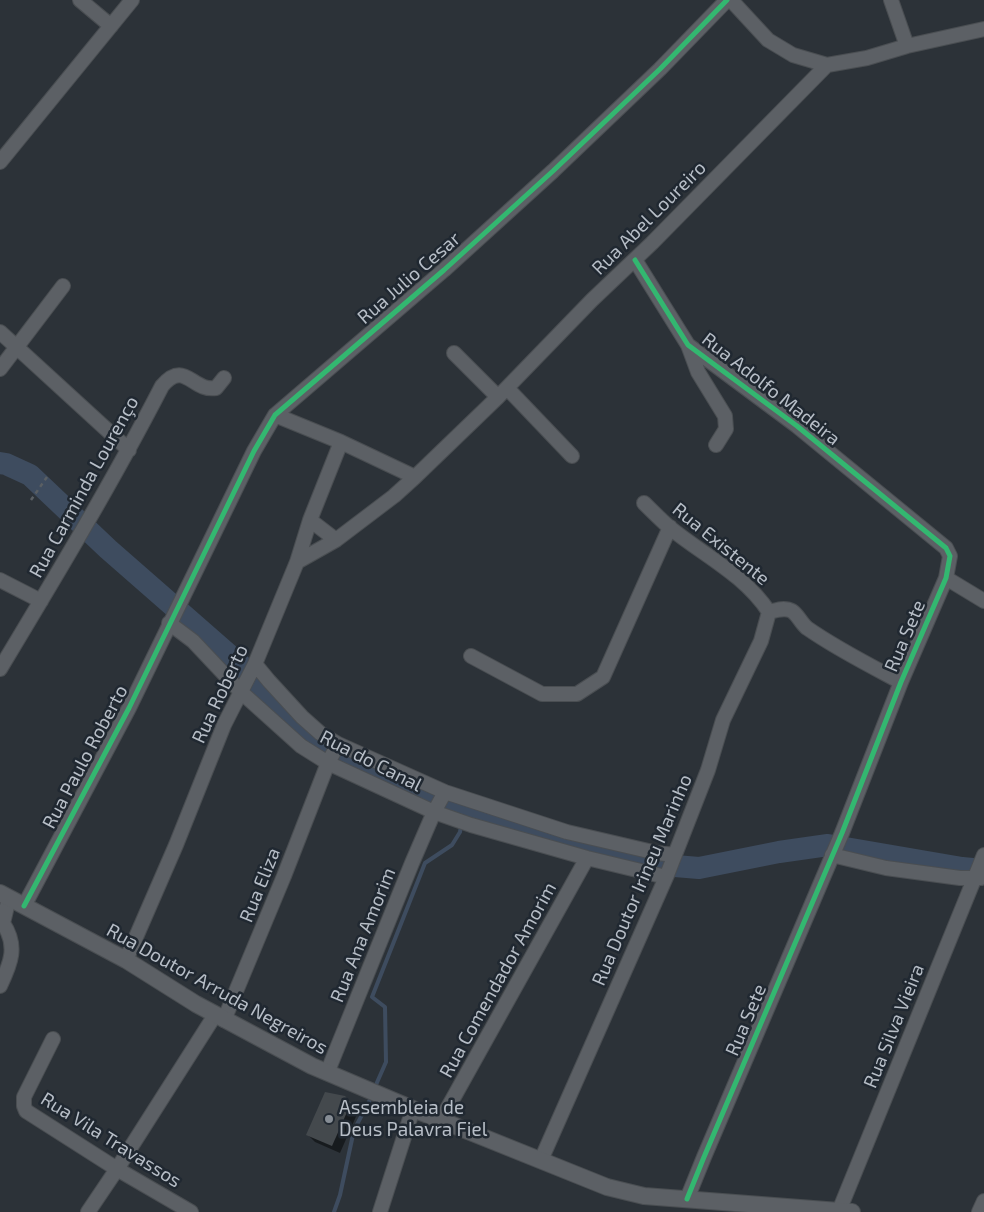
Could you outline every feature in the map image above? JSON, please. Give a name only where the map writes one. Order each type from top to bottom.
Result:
[{"type":"street","points":[[80,0],[111,26]]},
{"type":"street","points":[[0,162],[132,0]]},
{"type":"street","name":"Rua Julio Cesar","points":[[170,622],[254,451],[275,415],[444,270],[553,171],[660,69],[727,0]]},
{"type":"street","points":[[730,0],[768,40],[793,55],[826,65],[867,58],[907,46],[984,29]]},
{"type":"street","points":[[890,0],[907,46]]},
{"type":"street","name":"Rua Abel Loureiro","points":[[296,562],[336,540],[394,496],[415,477],[503,393],[592,300],[635,260],[826,65]]},
{"type":"street","name":"Rua Adolfo Madeira","points":[[635,260],[688,345],[797,426],[946,548],[950,556],[950,563]]},
{"type":"street","points":[[0,369],[62,286]]},
{"type":"street","points":[[0,332],[129,450]]},
{"type":"street","points":[[688,345],[698,372],[725,416],[726,429],[716,445]]},
{"type":"street","points":[[454,353],[503,393],[572,456]]},
{"type":"street","name":"Rua Carminda Lourenço","points":[[0,669],[79,538],[129,450],[162,386],[169,378],[176,375],[185,376],[204,388],[210,389],[216,388],[224,378]]},
{"type":"street","points":[[275,415],[341,442],[415,477]]},
{"type":"street","name":"Rua Roberto","points":[[126,960],[176,845],[224,725],[254,667],[341,442]]},
{"type":"street","name":"Rua Existente","points":[[644,503],[670,527],[749,587],[760,598],[769,612],[779,609],[793,612],[801,623],[838,648],[901,682]]},
{"type":"street","points":[[310,520],[336,540]]},
{"type":"street","points":[[471,656],[542,694],[577,694],[603,676],[670,527]]},
{"type":"street","name":"Rua Sete","points":[[687,1199],[842,833],[901,682],[946,578],[950,563]]},
{"type":"street","points":[[946,578],[984,600]]},
{"type":"street","points":[[0,580],[41,601]]},
{"type":"street","name":"Rua Doutor Irineu Marinho","points":[[541,1160],[667,876],[708,770],[723,720],[761,641],[769,612]]},
{"type":"street","name":"Rua do Canal","points":[[170,622],[193,640],[301,746],[329,762],[434,812],[471,825],[587,858],[667,876]]},
{"type":"street","name":"Rua Paulo Roberto","points":[[24,906],[128,708],[170,622]]},
{"type":"street","points":[[254,667],[302,717],[337,745],[444,793],[567,832],[675,856]]},
{"type":"street","name":"Rua Eliza","points":[[88,1212],[220,1018],[284,876],[337,745]]},
{"type":"street","name":"Rua Ana Amorim","points":[[327,1073],[434,812],[444,793]]},
{"type":"street","points":[[833,854],[886,868],[977,877]]},
{"type":"street","name":"Rua Silva Vieira","points":[[845,1211],[977,877],[983,857]]},
{"type":"street","name":"Rua Comendador Amorim","points":[[440,1120],[587,858]]},
{"type":"street","points":[[0,986],[7,971],[12,951],[10,935],[2,922],[5,895]]},
{"type":"street","name":"Rua Doutor Arruda Negreiros","points":[[5,895],[126,960],[220,1018],[327,1073],[622,1192],[644,1196],[687,1199],[705,1207],[845,1211]]},
{"type":"street","name":"Rua Vila Travassos","points":[[53,1039],[24,1097],[26,1111],[191,1212]]},
{"type":"street","points":[[380,1212],[413,1109]]},
{"type":"street","points":[[979,1212],[984,1200]]},
{"type":"path","points":[[31,500],[46,477]]},
{"type":"building","name":"Assembleia de Deus Palavra Fiel","points":[[325,1092],[345,1096],[351,1103],[332,1146],[306,1135]]},
{"type":"waterway","points":[[0,463],[30,475],[108,549],[244,668],[307,743],[427,796],[470,812],[651,864],[699,868],[779,852],[828,845],[962,868],[984,870]]},
{"type":"waterway","points":[[462,819],[464,810]]},
{"type":"waterway","points":[[375,1087],[386,1062],[385,1007],[372,997],[425,863],[452,845],[460,832],[461,825]]},
{"type":"waterway","points":[[334,1212],[340,1195],[354,1130],[372,1096]]},
{"type":"cycle path","points":[[24,906],[129,708],[254,451],[275,415],[444,270],[553,171],[660,69],[727,0]]},
{"type":"cycle path","points":[[635,260],[688,345],[797,426],[946,548],[950,556],[946,578],[901,682],[842,833],[687,1199]]},
{"type":"place","name":"Assembleia de Deus Palavra Fiel","points":[[329,1119]]}]
